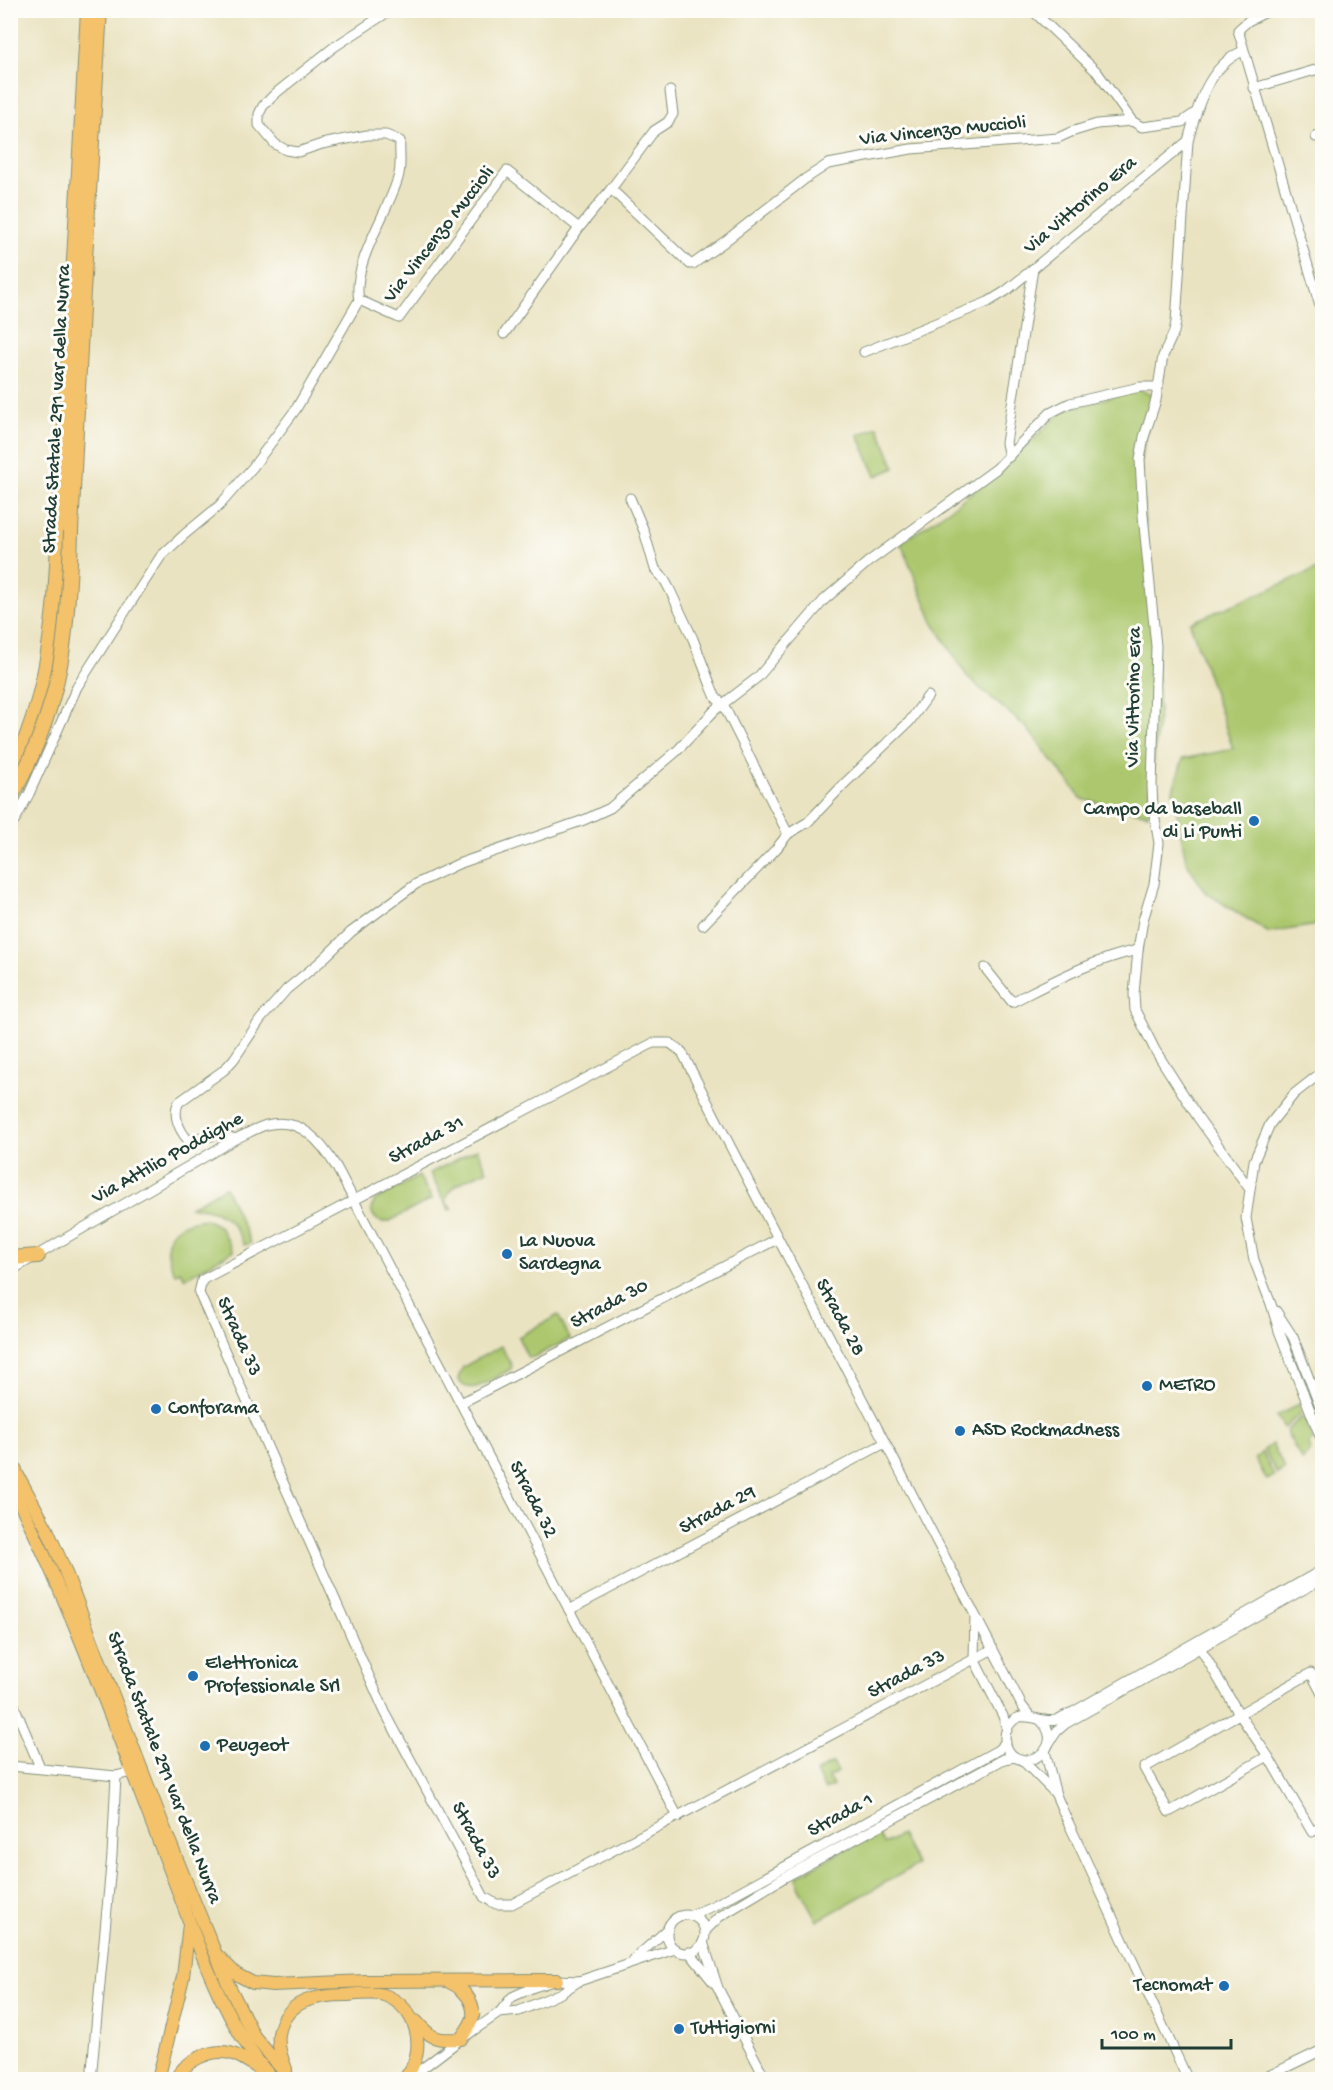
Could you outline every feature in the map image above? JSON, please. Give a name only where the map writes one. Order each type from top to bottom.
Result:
[{"type":"highway","name":"Strada Statale 291 var della Nurra","points":[[10,799],[28,767],[40,738],[62,655],[68,599],[65,531],[88,10]]},
{"type":"highway","name":"Strada Statale 291 var della Nurra","points":[[10,771],[27,735],[39,698],[49,654],[65,531],[82,308],[100,10]]},
{"type":"highway","points":[[10,1258],[38,1256]]},
{"type":"main road","name":"Strada Statale 291 var della Nurra","points":[[12,1477],[56,1579],[201,1953],[229,2018],[271,2078]]},
{"type":"main road","name":"Strada Statale 291 var della Nurra","points":[[12,1477],[47,1529],[64,1568],[229,1986],[254,2036],[290,2078]]},
{"type":"main road","points":[[158,2079],[183,1977],[190,1920]]},
{"type":"main road","points":[[212,1947],[222,1961],[236,1974],[253,1983],[273,1985],[446,1980],[556,1980]]},
{"type":"main road","points":[[290,2078],[281,2053],[278,2034],[294,2006],[312,1997],[382,1994],[399,2003],[428,2034],[439,2040],[461,2039],[473,2018],[472,2006],[466,1994],[446,1980]]},
{"type":"main road","points":[[408,2078],[417,2053],[418,2034],[411,2016]]},
{"type":"main road","points":[[174,2079],[179,2072],[195,2060],[215,2052],[231,2053],[271,2078]]},
{"type":"street","points":[[10,828],[29,794],[77,687],[144,583],[162,556],[219,506],[253,467],[296,409],[359,300],[357,291],[364,259],[399,175],[400,141],[386,135],[367,135],[322,144],[298,152],[286,150],[274,144],[263,132],[259,125],[259,114],[263,106],[276,93],[334,47],[391,10]]},
{"type":"street","points":[[1032,10],[1097,72],[1132,121],[1142,127],[1152,126],[1182,122],[1196,113]]},
{"type":"street","points":[[1270,10],[1248,21],[1238,30],[1254,88],[1318,279],[1323,313]]},
{"type":"street","name":"Via Vittorino Era","points":[[1243,51],[1231,56],[1221,65],[1208,85],[1196,113],[1188,141],[1176,322],[1163,356],[1156,400],[1144,437],[1140,459],[1156,646],[1152,786],[1159,843],[1154,884],[1143,920],[1138,951],[1134,1002],[1139,1021],[1155,1050],[1199,1119],[1249,1188]]},
{"type":"street","points":[[1254,88],[1323,68]]},
{"type":"street","points":[[504,334],[579,228],[654,131],[668,122],[673,114],[670,91]]},
{"type":"street","name":"Via Vincenzo Muccioli","points":[[611,189],[690,264],[693,264],[828,164],[910,149],[1058,138],[1097,124],[1132,121]]},
{"type":"street","name":"Via Vittorino Era","points":[[864,352],[988,302],[1006,291],[1188,141]]},
{"type":"street","name":"Via Vincenzo Muccioli","points":[[359,300],[399,318],[507,171],[579,228]]},
{"type":"street","points":[[1009,457],[1006,443],[1033,269]]},
{"type":"street","points":[[235,1139],[221,1134],[188,1140],[176,1116],[175,1108],[179,1102],[224,1070],[260,1020],[287,989],[351,932],[424,880],[458,864],[584,820],[610,808],[663,764],[715,710],[758,677],[813,612],[852,576],[1009,457],[1042,420],[1058,408],[1070,403],[1140,387],[1158,387]]},
{"type":"street","points":[[630,498],[656,569],[667,584],[693,639],[716,698],[723,704],[788,834]]},
{"type":"street","points":[[703,925],[788,834],[808,822],[909,722],[928,696]]},
{"type":"street","points":[[10,799],[29,794]]},
{"type":"street","points":[[985,968],[1012,1002],[1047,984],[1117,955],[1138,951]]},
{"type":"street","name":"Strada 31","points":[[202,1280],[653,1043],[670,1043]]},
{"type":"street","name":"Strada 28","points":[[670,1043],[682,1052],[777,1239],[1022,1706],[1035,1717]]},
{"type":"street","points":[[1323,1072],[1294,1094],[1270,1124],[1254,1161],[1246,1218],[1254,1260],[1279,1331],[1323,1441]]},
{"type":"street","name":"Via Attilio Poddighe","points":[[10,1271],[235,1139],[267,1125],[290,1125],[307,1131],[324,1147],[354,1200]]},
{"type":"street","name":"Strada 32","points":[[354,1200],[678,1817]]},
{"type":"street","name":"Strada 30","points":[[461,1403],[777,1239]]},
{"type":"street","name":"Strada 33","points":[[202,1280],[199,1293],[360,1659],[385,1712],[484,1897],[496,1904],[512,1904],[993,1649]]},
{"type":"street","points":[[1271,1304],[1293,1337],[1323,1412]]},
{"type":"street","name":"Strada 29","points":[[569,1610],[885,1443]]},
{"type":"street","points":[[765,2079],[718,1988],[703,1942],[705,1931],[719,1917],[785,1878],[1004,1759],[1034,1759],[1065,1724],[1323,1570]]},
{"type":"street","points":[[1056,1795],[1008,1748],[1006,1730],[1016,1719],[1035,1717],[1055,1720],[1073,1712],[1323,1579]]},
{"type":"street","name":"Strada 28","points":[[975,1613],[974,1659],[1003,1716],[1006,1730]]},
{"type":"street","points":[[1198,1645],[1239,1714],[1268,1756],[1312,1832],[1323,1826]]},
{"type":"street","points":[[1268,1756],[1169,1812],[1144,1768],[1311,1673],[1323,1694]]},
{"type":"street","points":[[10,1695],[40,1767]]},
{"type":"street","points":[[1035,1717],[1048,1730],[1047,1747],[1056,1795],[1188,2079]]},
{"type":"street","name":"Strada 1","points":[[691,1916],[714,1906],[998,1750],[1006,1742]]},
{"type":"street","points":[[10,1766],[40,1767],[116,1776],[132,1772]]},
{"type":"street","points":[[92,2079],[112,1855],[116,1776]]},
{"type":"street","points":[[631,1962],[668,1929],[676,1917],[691,1916],[700,1921],[705,1931]]},
{"type":"street","points":[[668,1929],[669,1942],[675,1949]]},
{"type":"street","points":[[499,2013],[519,2011],[561,1993],[579,1980],[675,1949],[689,1952],[697,1949],[703,1942]]},
{"type":"street","points":[[689,1952],[718,1988]]},
{"type":"street","points":[[408,2078],[499,2013],[512,1997],[556,1980],[579,1980]]},
{"type":"street","points":[[1260,2079],[1323,2050]]},
{"type":"green space","points":[[1137,389],[1155,396],[1140,462],[1159,709],[1148,814],[1082,799],[1027,728],[968,678],[933,622],[901,543],[1007,465],[1062,411]]},
{"type":"green space","points":[[878,427],[895,468],[876,476],[858,435]]},
{"type":"green space","points":[[1322,567],[1322,924],[1269,933],[1205,892],[1186,861],[1173,790],[1183,759],[1233,749],[1190,623]]},
{"type":"green space","points":[[477,1149],[487,1170],[461,1182],[450,1191],[446,1203],[453,1209],[449,1210],[430,1173]]},
{"type":"green space","points":[[419,1176],[432,1199],[388,1222],[381,1222],[373,1215],[371,1209],[375,1200]]},
{"type":"green space","points":[[225,1187],[251,1243],[244,1245],[235,1228],[224,1216],[209,1210],[190,1207]]},
{"type":"green space","points":[[206,1219],[220,1227],[233,1251],[185,1278],[180,1271],[175,1274],[168,1252],[170,1236],[175,1229],[183,1225]]},
{"type":"green space","points":[[558,1315],[570,1339],[528,1358],[518,1337]]},
{"type":"green space","points":[[501,1346],[512,1366],[511,1369],[483,1385],[468,1387],[462,1385],[458,1378],[463,1367]]},
{"type":"green space","points":[[1299,1404],[1302,1412],[1284,1428],[1277,1416]]},
{"type":"green space","points":[[1303,1416],[1313,1438],[1309,1444],[1311,1451],[1302,1461],[1286,1431]]},
{"type":"green space","points":[[1272,1444],[1285,1469],[1277,1474],[1264,1450]]},
{"type":"green space","points":[[1262,1452],[1274,1476],[1267,1480],[1255,1459]]},
{"type":"green space","points":[[833,1763],[838,1772],[828,1777],[833,1786],[825,1790],[816,1772]]},
{"type":"green space","points":[[877,1832],[884,1844],[901,1835],[917,1865],[817,1921],[798,1886],[797,1876]]},
{"type":"place","name":"Campo da baseball di Li Punti","points":[[1254,821]]},
{"type":"place","name":"La Nuova Sardegna","points":[[507,1254]]},
{"type":"place","name":"METRO","points":[[1147,1386]]},
{"type":"place","name":"Conforama","points":[[156,1409]]},
{"type":"place","name":"ASD Rockmadness","points":[[960,1431]]},
{"type":"place","name":"Elettronica Professionale Srl","points":[[193,1676]]},
{"type":"place","name":"Peugeot","points":[[205,1746]]},
{"type":"place","name":"Tecnomat","points":[[1224,1986]]},
{"type":"place","name":"Tuttigiorni","points":[[679,2029]]}]
